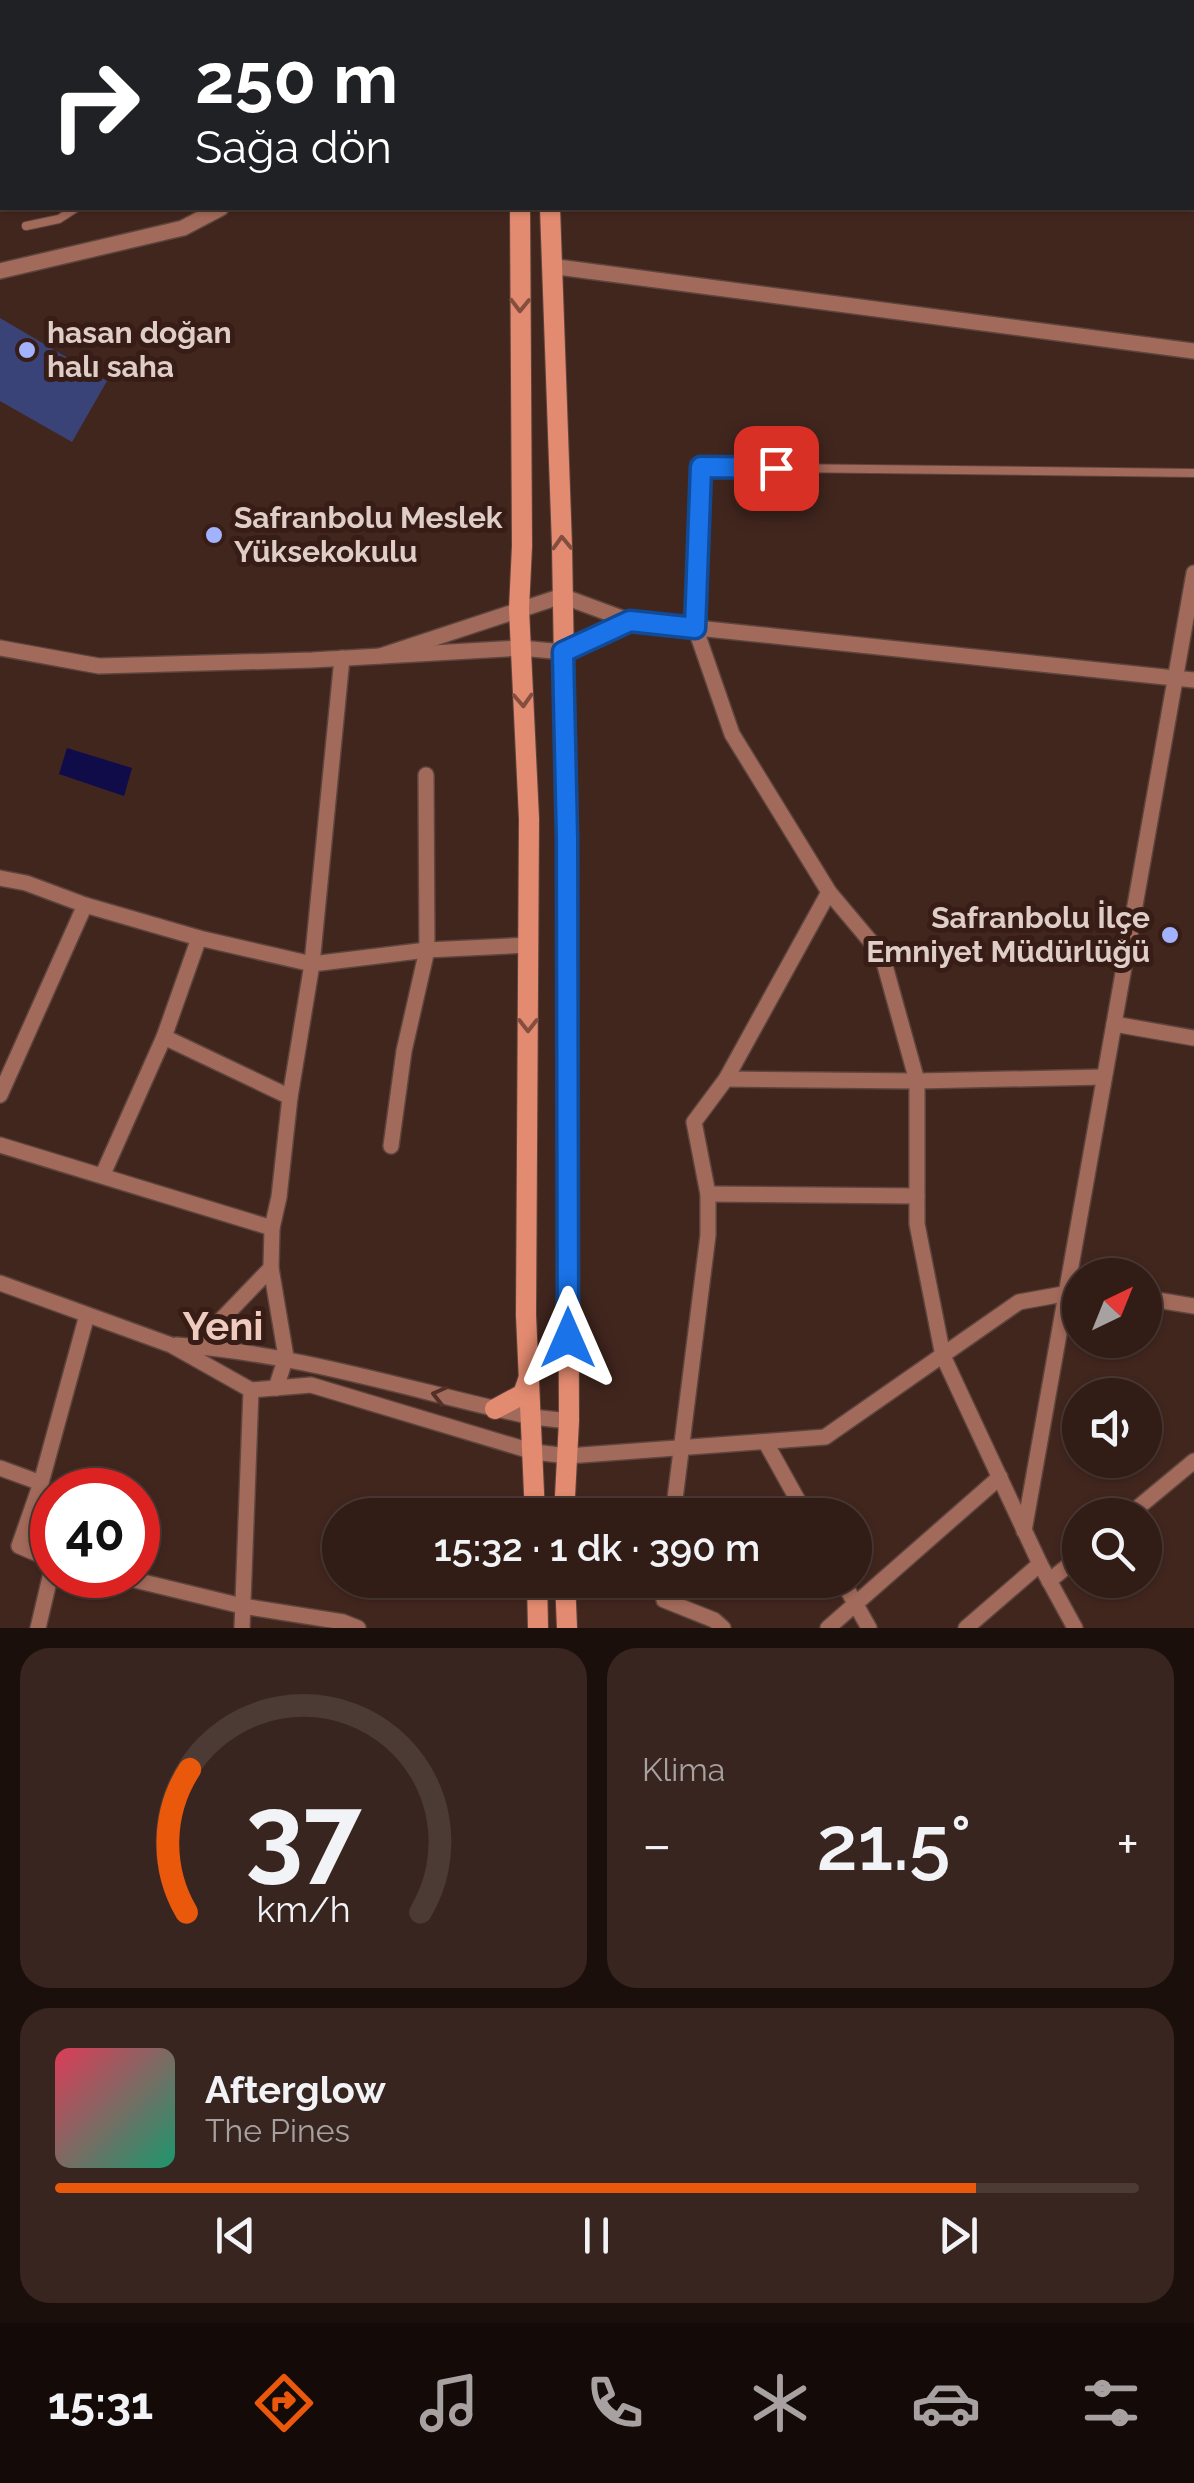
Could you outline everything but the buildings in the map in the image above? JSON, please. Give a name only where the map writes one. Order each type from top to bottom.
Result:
[{"type":"street","points":[[0,270],[183,228],[217,210]]},
{"type":"street","points":[[520,210],[519,608],[529,819],[526,1316],[535,1498]]},
{"type":"street","points":[[550,210],[567,838],[569,1421],[565,1498]]},
{"type":"street","points":[[550,266],[1194,351]]},
{"type":"street","points":[[1079,1258],[1104,1078],[1194,573]]},
{"type":"street","points":[[380,656],[562,596],[630,621],[1194,680]]},
{"type":"street","points":[[0,648],[99,666],[521,648],[563,652],[630,621]]},
{"type":"street","points":[[695,628],[732,734],[829,892],[882,955],[917,1081],[917,1224],[944,1356],[1040,1564],[1075,1628]]},
{"type":"street","points":[[276,1388],[286,1358],[271,1268],[272,1228],[280,1197],[290,1097],[312,964],[342,658]]},
{"type":"street","points":[[391,1146],[404,1051],[427,950],[426,775]]},
{"type":"street","points":[[0,878],[26,882],[199,938],[312,964],[427,950],[528,945]]},
{"type":"street","points":[[674,1498],[708,1235],[708,1194],[694,1122],[726,1080],[829,892]]},
{"type":"street","points":[[0,1096],[85,904]]},
{"type":"street","points":[[103,1174],[164,1037],[199,938]]},
{"type":"street","points":[[1114,1024],[1194,1038]]},
{"type":"street","points":[[164,1037],[290,1097]]},
{"type":"street","points":[[726,1080],[1104,1078]]},
{"type":"street","points":[[0,1144],[272,1228]]},
{"type":"street","points":[[708,1194],[917,1196]]},
{"type":"street","points":[[196,1346],[271,1268]]},
{"type":"street","points":[[0,1284],[169,1344],[251,1390],[311,1385],[534,1452],[568,1456],[825,1437],[1019,1302],[1062,1295]]},
{"type":"street","points":[[1162,1301],[1194,1306]]},
{"type":"street","points":[[45,1468],[88,1315]]},
{"type":"street","points":[[169,1344],[286,1358],[495,1409],[569,1421]]},
{"type":"street","points":[[1024,1530],[1062,1350]]},
{"type":"street","points":[[495,1409],[522,1394],[530,1375]]},
{"type":"street","points":[[242,1628],[251,1390]]},
{"type":"street","points":[[766,1443],[797,1498]]},
{"type":"street","points":[[1149,1498],[1194,1461]]},
{"type":"street","points":[[0,1468],[30,1479]]},
{"type":"street","points":[[828,1628],[1000,1478]]},
{"type":"street","points":[[30,1514],[19,1546],[30,1551]]},
{"type":"street","points":[[966,1628],[1040,1564]]},
{"type":"street","points":[[1050,1582],[1062,1572]]},
{"type":"street","points":[[160,1586],[347,1626]]},
{"type":"street","points":[[38,1628],[45,1598]]},
{"type":"street","points":[[537,1598],[538,1628]]},
{"type":"street","points":[[566,1598],[567,1628]]},
{"type":"street","points":[[664,1598],[714,1620],[723,1628]]},
{"type":"street","points":[[852,1598],[868,1628]]},
{"type":"lane","points":[[26,226],[59,219],[73,210]]},
{"type":"lane","points":[[695,628],[701,467],[1194,473]]},
{"type":"shaded area","name":"hasan doğan halı saha","points":[[0,318],[107,381],[72,442],[0,401]]},
{"type":"shaded area","points":[[67,748],[132,768],[124,796],[59,774]]},
{"type":"place","name":"hasan doğan halı saha","points":[[27,350]]},
{"type":"place","name":"Safranbolu Meslek Yüksekokulu","points":[[214,535]]},
{"type":"place","name":"Safranbolu İlçe Emniyet Müdürlüğü","points":[[1170,935]]},
{"type":"district","name":"Yeni","points":[[223,1326]]},
{"type":"route","points":[[568,1338],[563,652],[630,621],[695,628],[701,467],[776,468]]}]
